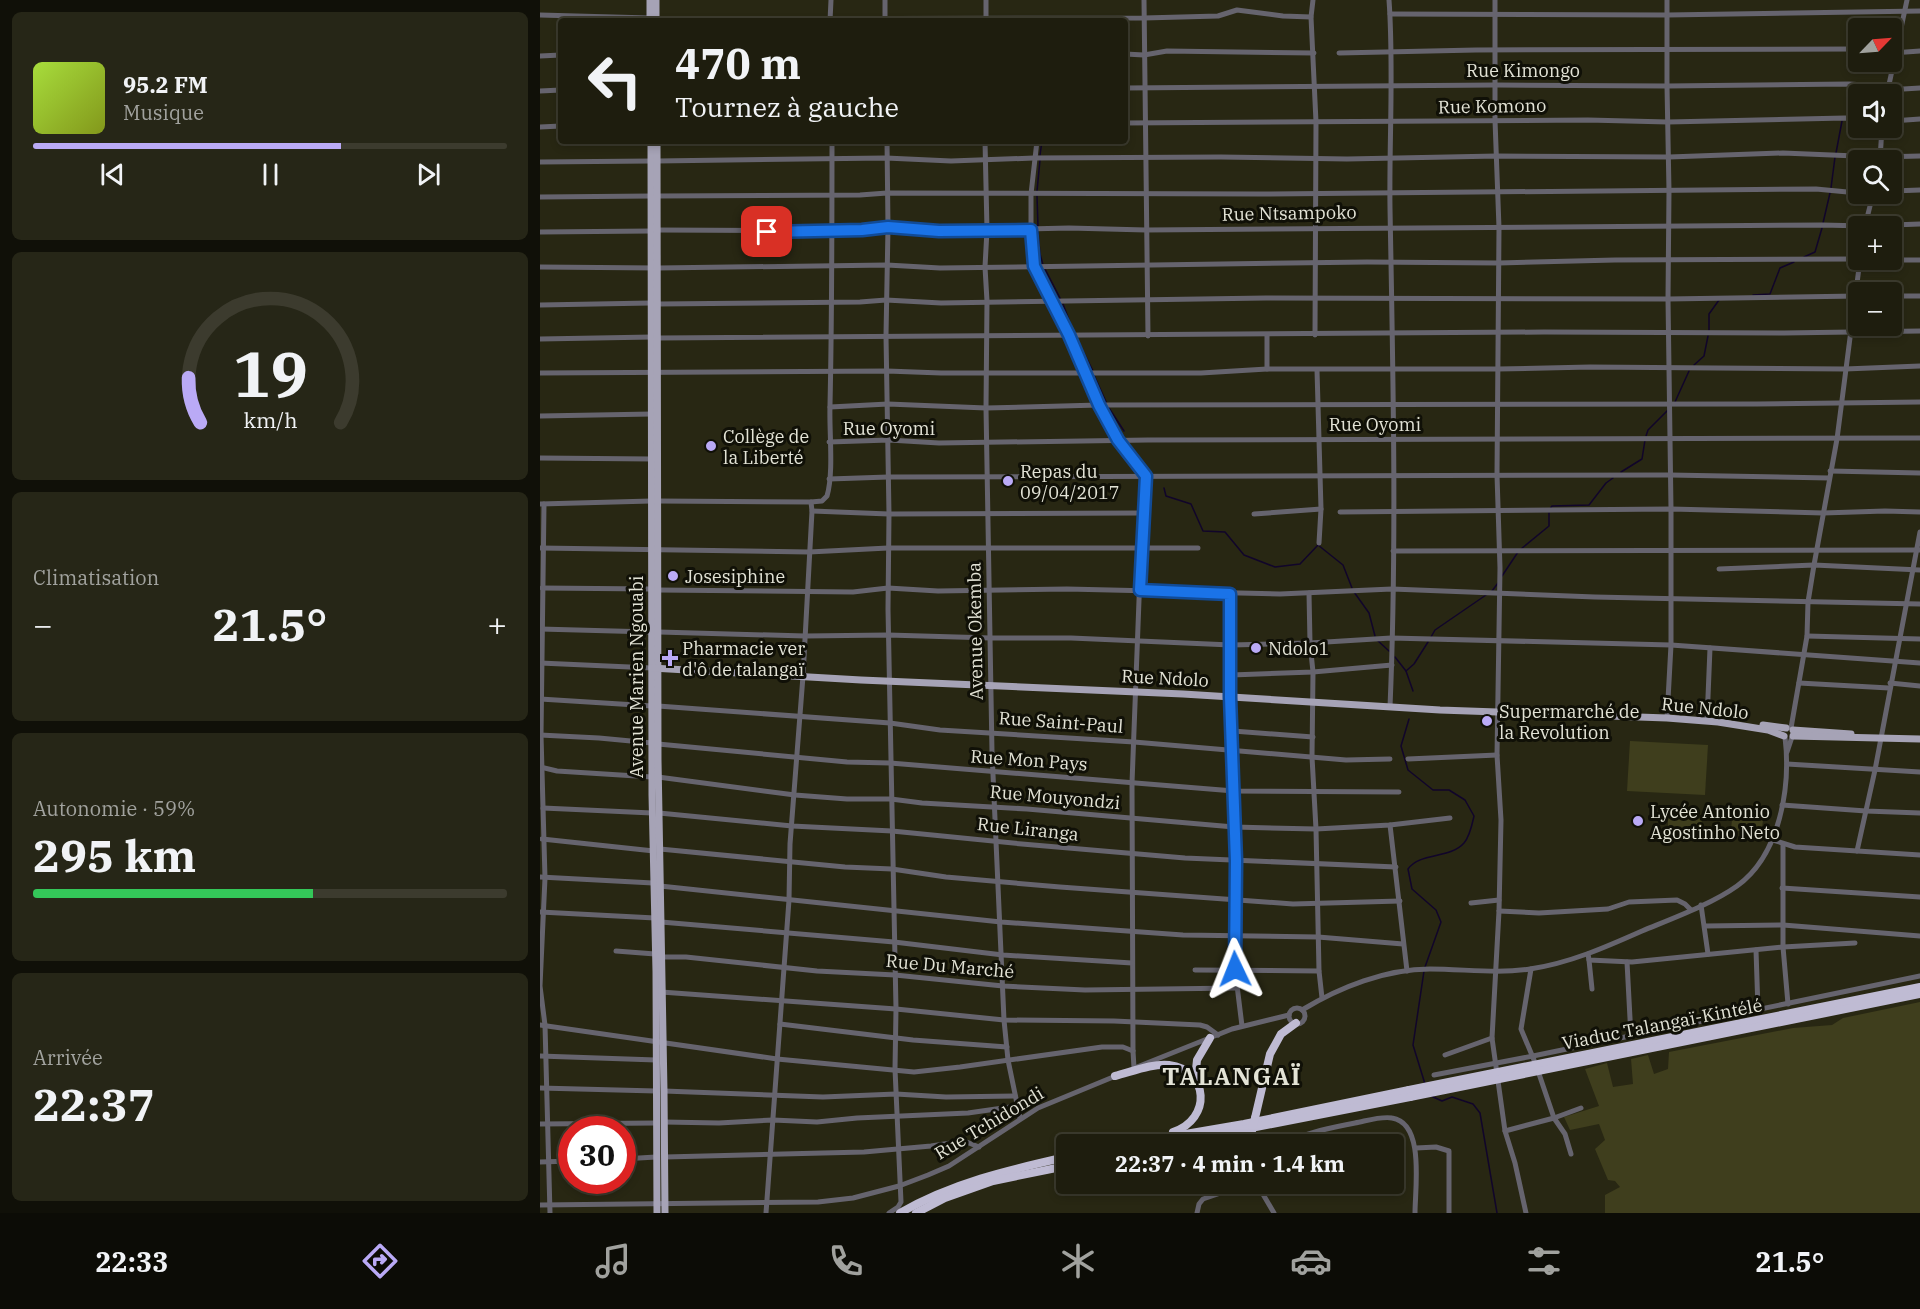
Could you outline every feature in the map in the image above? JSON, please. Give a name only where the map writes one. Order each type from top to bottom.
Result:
[{"type":"highway","name":"Viaduc Talangaï-Kintélé","points":[[1410,1093],[1920,987]]},
{"type":"highway","name":"Viaduc Talangaï-Kintélé","points":[[1410,1093],[1920,994]]},
{"type":"highway","points":[[1251,1134],[1270,1054],[1281,1034],[1296,1023]]},
{"type":"highway","points":[[1195,1079],[1197,1060],[1214,1036]]},
{"type":"highway","points":[[1115,1077],[1167,1064],[1186,1070],[1195,1079],[1201,1102],[1198,1114],[1193,1121],[1180,1130],[1167,1134]]},
{"type":"highway","points":[[1185,1134],[1410,1093]]},
{"type":"highway","points":[[1216,1134],[1410,1093]]},
{"type":"highway","points":[[900,1213],[926,1199],[975,1180],[1056,1160]]},
{"type":"highway","points":[[916,1213],[945,1198],[993,1181],[1056,1169]]},
{"type":"main road","points":[[650,0],[653,18]]},
{"type":"main road","points":[[653,18],[656,0]]},
{"type":"main road","name":"Avenue Marien Ngouabi","points":[[651,144],[654,161],[655,231],[655,372],[652,459],[655,501],[655,813],[659,1041],[656,1059],[660,1091],[660,1122],[656,1157],[661,1203],[657,1213]]},
{"type":"main road","points":[[654,161],[657,144]]},
{"type":"main road","points":[[655,372],[655,501]]},
{"type":"main road","name":"Rue Ndolo","points":[[655,668],[1390,707],[1667,718],[1707,721],[1789,733],[1920,740]]},
{"type":"main road","points":[[658,955],[661,992],[660,1091]]},
{"type":"main road","points":[[660,1122],[665,1157],[661,1203],[665,1213]]},
{"type":"street","points":[[830,18],[831,0]]},
{"type":"street","points":[[885,0],[885,18]]},
{"type":"street","points":[[986,0],[986,18]]},
{"type":"street","points":[[1144,0],[1144,158],[1148,336]]},
{"type":"street","points":[[1313,0],[1311,18],[1316,122],[1315,335]]},
{"type":"street","points":[[1389,0],[1395,512],[1390,707]]},
{"type":"street","points":[[1495,0],[1499,228],[1497,510],[1500,594],[1497,755],[1501,820],[1492,1038],[1504,1131],[1515,1163],[1526,1213]]},
{"type":"street","points":[[1667,0],[1668,332],[1671,403],[1671,645],[1667,718]]},
{"type":"street","points":[[1902,25],[1907,0]]},
{"type":"street","points":[[1128,18],[1218,16],[1237,10],[1311,18]]},
{"type":"street","points":[[1390,14],[1667,15],[1920,11]]},
{"type":"street","points":[[540,15],[608,18]]},
{"type":"street","points":[[1339,53],[1667,48],[1848,49]]},
{"type":"street","points":[[1128,54],[1144,55],[1167,51],[1314,53]]},
{"type":"street","points":[[1902,52],[1920,51]]},
{"type":"street","points":[[540,56],[558,56]]},
{"type":"street","name":"Rue Kimongo","points":[[1128,88],[1496,84],[1667,86],[1848,84]]},
{"type":"street","name":"Rue Kimongo","points":[[1902,90],[1920,88]]},
{"type":"street","points":[[540,91],[558,90]]},
{"type":"street","name":"Rue Komono","points":[[1128,123],[1496,120],[1668,122],[1848,117]]},
{"type":"street","points":[[1902,120],[1920,119]]},
{"type":"street","points":[[540,127],[558,126]]},
{"type":"street","points":[[550,1213],[548,1124],[543,1088],[540,986],[543,808],[540,735],[542,504],[655,501],[811,502],[822,501],[827,496],[833,231],[832,144]]},
{"type":"street","points":[[886,144],[888,634],[896,1009],[895,1069],[900,1204],[889,1213]]},
{"type":"street","name":"Avenue Okemba","points":[[986,144],[986,408],[994,806],[1003,955],[1004,1020],[1008,1060],[1020,1119]]},
{"type":"street","points":[[1036,144],[1031,194],[1034,266],[1069,335],[1099,405],[1118,440],[1146,476],[1132,783],[1131,931],[1134,1068]]},
{"type":"street","points":[[540,162],[886,158],[951,161],[1034,158],[1669,157],[1783,153],[1848,157]]},
{"type":"street","points":[[1902,157],[1920,156]]},
{"type":"street","points":[[540,197],[1316,194],[1816,189],[1848,192]]},
{"type":"street","points":[[1902,191],[1920,190]]},
{"type":"street","name":"Rue Ntsampoko","points":[[1902,225],[1920,224]]},
{"type":"street","name":"Rue Ntsampoko","points":[[540,232],[833,231],[888,227],[939,231],[1391,226],[1499,228],[1848,226]]},
{"type":"street","points":[[540,267],[887,265],[940,268],[1848,259]]},
{"type":"street","points":[[1902,260],[1920,260]]},
{"type":"street","points":[[540,305],[886,300],[941,303],[1051,300],[1848,296]]},
{"type":"street","points":[[1902,296],[1920,296]]},
{"type":"street","points":[[540,339],[1848,331]]},
{"type":"street","points":[[1902,331],[1920,331]]},
{"type":"street","points":[[1267,335],[1267,369]]},
{"type":"street","points":[[1302,1010],[1304,1019],[1296,1023],[1291,1021],[1289,1015],[1295,1008],[1302,1010],[1322,998],[1370,979],[1407,971],[1531,969],[1588,954],[1725,894],[1746,879],[1759,864],[1773,840],[1782,805],[1789,733],[1807,636],[1808,602],[1837,439],[1850,336]]},
{"type":"street","points":[[540,373],[887,370],[1201,373],[1267,369],[1670,367],[1845,369],[1920,366]]},
{"type":"street","points":[[1317,370],[1321,509],[1319,543]]},
{"type":"street","points":[[830,407],[1920,402]]},
{"type":"street","points":[[540,416],[652,414]]},
{"type":"street","name":"Rue Oyomi","points":[[829,442],[1920,438]]},
{"type":"street","points":[[540,458],[652,459]]},
{"type":"street","points":[[1830,471],[1920,473]]},
{"type":"street","points":[[829,479],[1497,475],[1829,478]]},
{"type":"street","points":[[766,1213],[782,967],[789,900],[811,502]]},
{"type":"street","points":[[1254,514],[1321,509]]},
{"type":"street","points":[[1340,512],[1671,509],[1823,513],[1920,512]]},
{"type":"street","points":[[812,511],[988,515],[1143,513]]},
{"type":"street","points":[[1857,851],[1875,770],[1920,532]]},
{"type":"street","points":[[542,548],[809,552],[888,548],[1197,548]]},
{"type":"street","points":[[1393,551],[1918,550]]},
{"type":"street","points":[[1719,568],[1814,565],[1920,570]]},
{"type":"street","points":[[542,588],[807,592],[853,592],[888,588],[989,591],[1140,590],[1230,594],[1392,589],[1500,594],[1920,604]]},
{"type":"street","points":[[1309,593],[1313,672],[1312,757],[1319,971],[1322,998]]},
{"type":"street","points":[[1230,594],[1230,697],[1234,750],[1236,861],[1234,936],[1235,969],[1242,1026]]},
{"type":"street","points":[[541,629],[805,636],[888,634],[1231,645],[1391,638],[1671,645],[1920,663]]},
{"type":"street","points":[[1807,636],[1920,639]]},
{"type":"street","points":[[1707,721],[1710,648]]},
{"type":"street","points":[[541,663],[655,668]]},
{"type":"street","points":[[1231,675],[1313,672],[1392,665]]},
{"type":"street","points":[[1799,683],[1920,686]]},
{"type":"street","name":"Rue Saint-Paul","points":[[540,699],[800,716],[890,723],[940,730],[1134,741],[1346,760],[1390,759]]},
{"type":"street","points":[[1233,731],[1313,737]]},
{"type":"street","name":"Rue Mon Pays","points":[[540,735],[655,743],[847,762],[890,763],[1234,791],[1399,792]]},
{"type":"street","points":[[1408,759],[1497,755]]},
{"type":"street","points":[[1787,764],[1920,772]]},
{"type":"street","name":"Rue Mouyondzi","points":[[541,767],[556,771],[655,777],[795,795],[994,806],[1234,826],[1316,829],[1390,825],[1450,818]]},
{"type":"street","points":[[1782,805],[1920,813]]},
{"type":"street","name":"Rue Liranga","points":[[543,808],[655,813],[792,826],[892,831],[1131,854],[1317,865],[1396,867]]},
{"type":"street","points":[[1390,825],[1407,971]]},
{"type":"street","points":[[542,839],[892,869],[946,878],[1235,900],[1293,904],[1400,901]]},
{"type":"street","points":[[1773,840],[1795,847],[1920,855]]},
{"type":"street","points":[[1782,844],[1783,947],[1788,1004]]},
{"type":"street","points":[[542,878],[722,891],[1001,922],[1234,936],[1318,937],[1403,944]]},
{"type":"street","points":[[1782,888],[1920,897]]},
{"type":"street","points":[[1471,903],[1499,900]]},
{"type":"street","points":[[1499,911],[1539,913],[1598,910],[1629,902],[1677,900],[1691,910]]},
{"type":"street","points":[[1701,905],[1708,954]]},
{"type":"street","points":[[542,912],[658,920],[894,942],[1003,955],[1132,963]]},
{"type":"street","points":[[1705,926],[1783,925],[1920,936]]},
{"type":"street","points":[[1590,960],[1628,962],[1783,947],[1855,943]]},
{"type":"street","points":[[1756,950],[1758,1010]]},
{"type":"street","name":"Rue Du Marché","points":[[616,951],[1003,986],[1132,990],[1237,988]]},
{"type":"street","points":[[1588,954],[1592,988]]},
{"type":"street","points":[[1628,962],[1631,1036]]},
{"type":"street","points":[[1531,969],[1521,1029],[1533,1056],[1554,1118],[1565,1134],[1571,1154]]},
{"type":"street","points":[[1195,970],[1319,971]]},
{"type":"street","points":[[1434,1075],[1920,976]]},
{"type":"street","points":[[661,992],[896,1009],[1004,1020],[1200,1025],[1207,1027],[1214,1036]]},
{"type":"street","name":"Rue Tchidondi","points":[[540,1205],[818,1202],[853,1198],[899,1186],[949,1166],[1020,1119],[1051,1102],[1214,1036],[1242,1026],[1289,1015]]},
{"type":"street","points":[[780,1024],[976,1046],[1007,1047]]},
{"type":"street","points":[[542,1025],[777,1059],[914,1072],[1102,1047],[1123,1047],[1132,1051]]},
{"type":"street","points":[[1445,1055],[1492,1038]]},
{"type":"street","points":[[542,1056],[656,1059]]},
{"type":"street","points":[[543,1088],[775,1095],[1015,1096]]},
{"type":"street","points":[[540,1124],[773,1120],[817,1122],[968,1113],[1017,1106]]},
{"type":"street","points":[[1504,1131],[1554,1118],[1581,1108]]},
{"type":"street","points":[[1309,1134],[1390,1117],[1407,1125],[1416,1148],[1416,1213]]},
{"type":"street","points":[[665,1157],[864,1152],[964,1141],[979,1147]]},
{"type":"street","points":[[1416,1148],[1436,1147],[1449,1151],[1449,1213]]},
{"type":"street","points":[[636,1158],[656,1157]]},
{"type":"street","points":[[540,1162],[558,1162]]},
{"type":"street","points":[[1197,1213],[1203,1199],[1218,1194]]},
{"type":"street","points":[[1263,1194],[1274,1213]]},
{"type":"shaded area","points":[[1630,741],[1708,745],[1705,795],[1627,791]]},
{"type":"shaded area","points":[[1733,809],[1764,814],[1761,834],[1731,830]]},
{"type":"shaded area","points":[[1668,817],[1702,818],[1701,837],[1668,836]]},
{"type":"shaded area","points":[[1920,1002],[1920,1213],[1605,1213],[1605,1195],[1620,1187],[1615,1181],[1608,1180],[1595,1149],[1605,1140],[1599,1124],[1570,1130],[1564,1117],[1599,1106],[1585,1069],[1607,1063],[1613,1087],[1633,1084],[1631,1059],[1648,1055],[1654,1074],[1668,1069],[1669,1052],[1793,1028],[1832,1025],[1843,1018]]},
{"type":"waterway","points":[[1836,153],[1842,121]]},
{"type":"waterway","points":[[1040,155],[1042,144]]},
{"type":"waterway","points":[[1831,188],[1835,157]]},
{"type":"waterway","points":[[1037,191],[1040,160]]},
{"type":"waterway","points":[[1823,223],[1830,193]]},
{"type":"waterway","points":[[1037,196],[1038,227]]},
{"type":"waterway","points":[[1804,257],[1815,252],[1822,228]]},
{"type":"waterway","points":[[1038,232],[1043,265]]},
{"type":"waterway","points":[[1753,295],[1770,294],[1780,268],[1794,262]]},
{"type":"waterway","points":[[1045,269],[1061,300]]},
{"type":"waterway","points":[[1709,331],[1709,314],[1719,300]]},
{"type":"waterway","points":[[1063,304],[1074,333]]},
{"type":"waterway","points":[[1694,365],[1704,356],[1708,336]]},
{"type":"waterway","points":[[1076,337],[1093,371]]},
{"type":"waterway","points":[[1675,402],[1689,371]]},
{"type":"waterway","points":[[1094,375],[1107,404]]},
{"type":"waterway","points":[[1109,408],[1124,431]]},
{"type":"waterway","points":[[1646,436],[1648,430],[1668,410]]},
{"type":"waterway","points":[[1621,472],[1642,459],[1645,440]]},
{"type":"waterway","points":[[1550,509],[1552,506],[1589,505],[1606,483],[1613,478]]},
{"type":"waterway","points":[[1164,488],[1166,496],[1191,504],[1203,531],[1225,532],[1244,555],[1275,567],[1300,564],[1318,545],[1343,565],[1352,588]]},
{"type":"waterway","points":[[1521,549],[1549,526],[1549,513]]},
{"type":"waterway","points":[[1502,576],[1518,552]]},
{"type":"waterway","points":[[1492,591],[1498,583]]},
{"type":"waterway","points":[[1354,592],[1369,613],[1375,636]]},
{"type":"waterway","points":[[1431,637],[1435,630],[1486,595]]},
{"type":"waterway","points":[[1377,640],[1389,651]]},
{"type":"waterway","points":[[1406,671],[1414,664],[1428,642]]},
{"type":"waterway","points":[[1395,657],[1406,671],[1413,691]]},
{"type":"waterway","points":[[1409,719],[1401,746],[1408,770],[1433,790],[1449,790],[1465,800],[1474,816],[1468,837],[1458,848],[1420,860],[1408,869],[1412,889],[1436,910],[1441,922],[1425,967]]},
{"type":"waterway","points":[[1424,971],[1413,1045],[1425,1084]]},
{"type":"waterway","points":[[1431,1096],[1442,1101],[1452,1097],[1473,1104],[1480,1113],[1497,1213]]},
{"type":"place","name":"Collège de la Liberté","points":[[711,446]]},
{"type":"place","name":"Repas du 09/04/2017","points":[[1008,481]]},
{"type":"place","name":"Josesiphine","points":[[673,576]]},
{"type":"place","name":"Ndolo1","points":[[1256,648]]},
{"type":"place","name":"Pharmacie ver d'ô de talangaï","points":[[670,658]]},
{"type":"place","name":"Supermarché de la Revolution","points":[[1487,721]]},
{"type":"place","name":"Lycée Antonio Agostinho Neto","points":[[1638,821]]},
{"type":"district","name":"TALANGAÏ","points":[[1232,1076]]},
{"type":"route","points":[[767,232],[862,230],[888,227],[939,231],[1031,230],[1034,266],[1069,335],[1099,405],[1118,440],[1146,476],[1140,590],[1230,594],[1230,697],[1234,750],[1236,861],[1235,969]]}]
